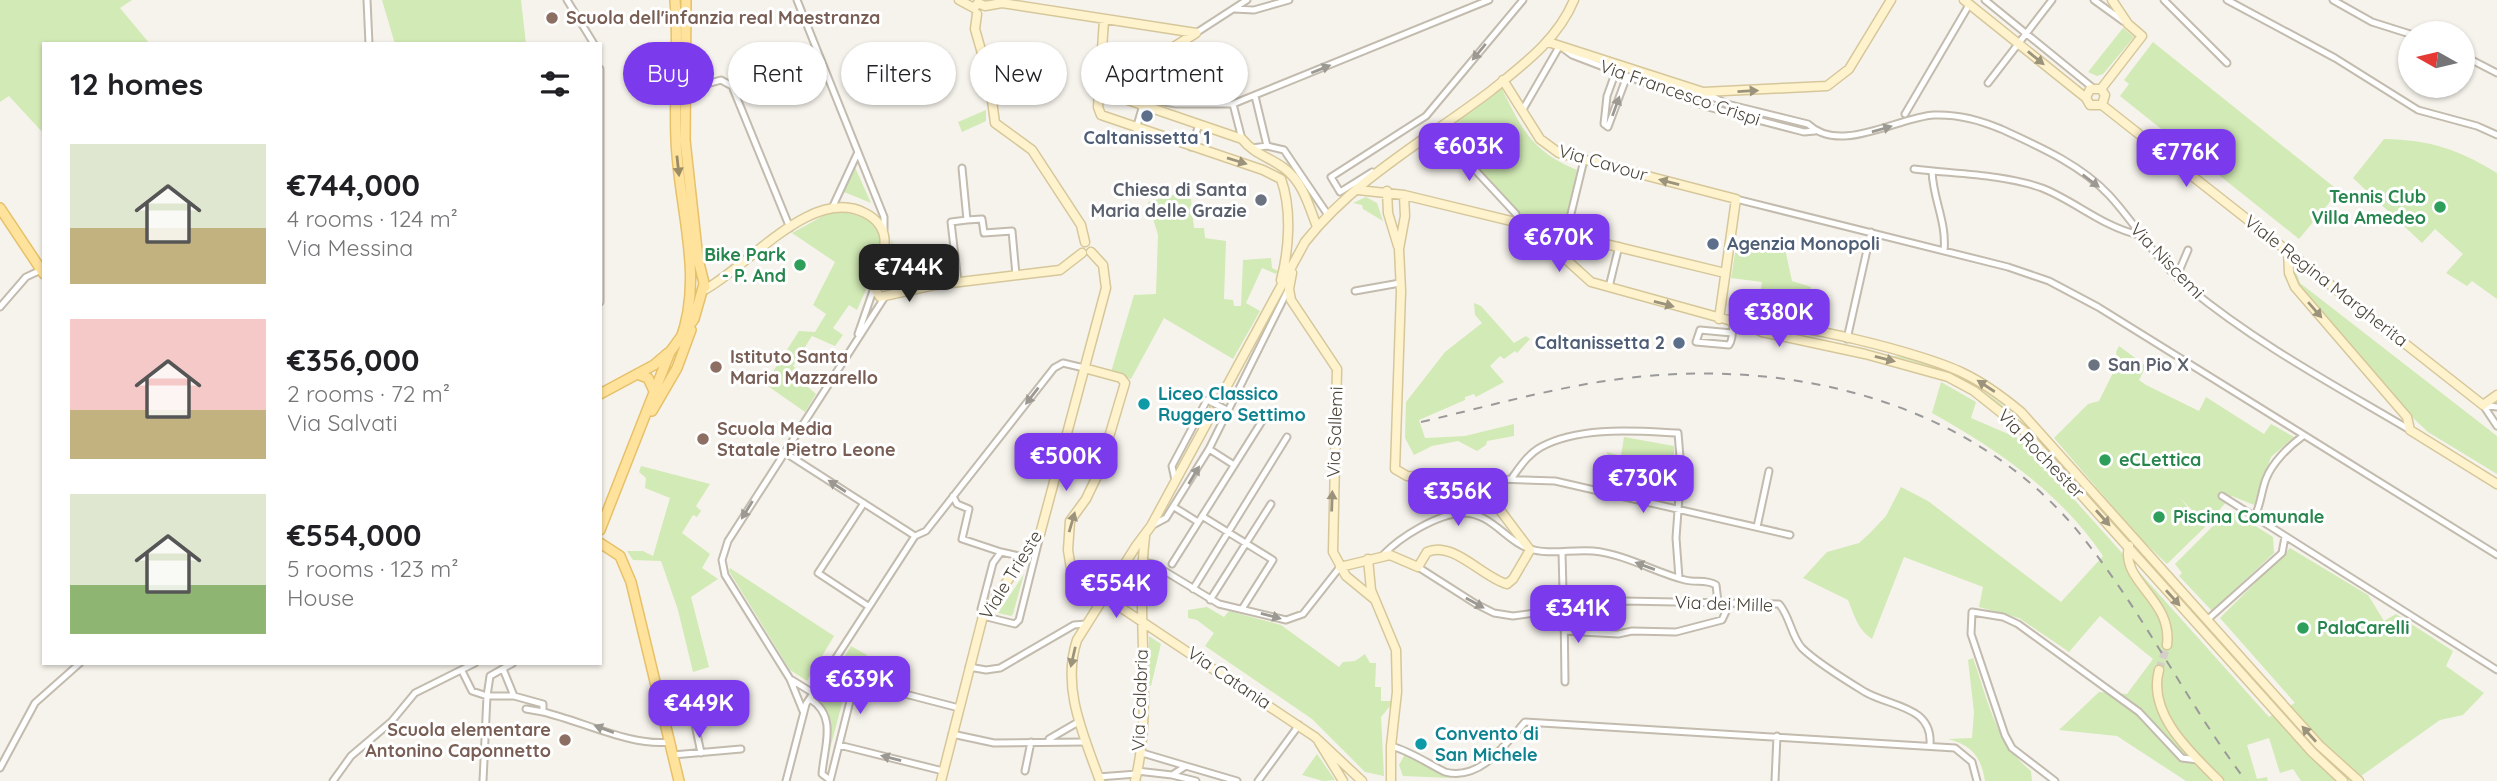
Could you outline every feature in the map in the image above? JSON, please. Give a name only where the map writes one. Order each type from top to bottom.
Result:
[{"type":"main road","points":[[675,0],[676,140],[691,286],[690,309],[680,341]]},
{"type":"main road","points":[[686,0],[686,42]]},
{"type":"main road","points":[[960,0],[975,11],[984,13],[990,3],[1196,33]]},
{"type":"main road","points":[[1099,779],[1080,721],[1070,672],[1072,656],[1086,624],[1145,537],[1176,483],[1305,242],[1328,215],[1358,190],[1503,80],[1548,42],[1574,0]]},
{"type":"main road","points":[[1562,48],[1703,92],[1827,86],[1849,69],[1891,0]]},
{"type":"main road","points":[[1966,2],[2086,98],[2143,36],[2128,24],[2112,0]]},
{"type":"main road","points":[[704,286],[790,228],[833,206],[862,211],[879,221],[884,229],[882,254],[874,286],[878,296],[923,286],[1060,270],[1086,253],[1080,248],[1085,243],[1081,225],[1032,150],[995,123],[989,78],[975,34],[975,11]]},
{"type":"main road","points":[[1103,42],[1104,20]]},
{"type":"main road","points":[[1182,42],[1196,33]]},
{"type":"main road","name":"Via Francesco Crispi","points":[[1548,42],[1562,48]]},
{"type":"main road","name":"Via Cavour","points":[[1503,80],[1540,139],[1550,148],[1584,160],[1735,199]]},
{"type":"main road","points":[[2097,89],[2105,95],[2102,104]]},
{"type":"main road","name":"Viale Regina Margherita","points":[[2086,98],[2092,107],[2102,104],[2483,405]]},
{"type":"main road","points":[[658,393],[677,368],[704,286],[698,259],[685,140],[686,105]]},
{"type":"main road","points":[[1100,105],[1101,115],[1173,144],[1191,147],[1277,176],[1285,195],[1287,240],[1287,260],[1278,291]]},
{"type":"main road","points":[[1133,105],[1242,139],[1249,148],[1283,167],[1292,176],[1301,187],[1317,227]]},
{"type":"main road","points":[[1376,176],[1387,191],[1388,213],[1399,249]]},
{"type":"main road","points":[[1358,190],[1387,191],[1725,273]]},
{"type":"main road","points":[[1404,195],[1405,216],[1399,249],[1395,468],[1401,475],[1498,479],[1500,510],[1530,545],[1530,550],[1513,579],[1507,584],[1453,554],[1434,550],[1427,552],[1418,567]]},
{"type":"main road","points":[[1719,319],[1735,199]]},
{"type":"main road","points":[[0,208],[42,272]]},
{"type":"main road","points":[[1524,224],[1591,282],[1751,326]]},
{"type":"main road","points":[[1287,240],[1293,246],[1305,242]]},
{"type":"main road","points":[[2288,250],[2289,273],[2295,287],[2407,417],[2410,430]]},
{"type":"main road","name":"Viale Trieste","points":[[941,781],[983,616],[1040,534],[1107,280],[1103,265],[1086,253]]},
{"type":"main road","points":[[882,254],[887,295]]},
{"type":"main road","points":[[1289,289],[1294,265]]},
{"type":"main road","points":[[691,286],[696,280],[704,286]]},
{"type":"main road","points":[[874,286],[886,282],[923,286]]},
{"type":"main road","name":"Via Sallemi","points":[[1289,289],[1291,300],[1337,369],[1331,545],[1340,567],[1374,599]]},
{"type":"main road","points":[[602,393],[654,365],[680,341],[694,319]]},
{"type":"main road","name":"Via Rochester","points":[[1751,326],[1763,324],[1821,333],[1940,363],[2000,395],[2021,412],[2319,745],[2358,781]]},
{"type":"main road","name":"Via Rochester","points":[[1751,326],[1762,332],[1925,369],[1974,391],[2023,430],[2312,752],[2343,781]]},
{"type":"main road","points":[[602,525],[642,428],[668,375],[664,367],[670,352]]},
{"type":"main road","points":[[654,365],[664,367]]},
{"type":"main road","name":"Via Catania","points":[[1084,369],[1121,378],[1125,383],[1098,474],[1086,499],[1070,521],[1070,571],[1315,737],[1364,779]]},
{"type":"main road","points":[[637,374],[648,378],[658,393]]},
{"type":"main road","points":[[2483,405],[2497,395]]},
{"type":"main road","name":"Via Niscemi","points":[[2410,430],[2497,484]]},
{"type":"main road","name":"Via Calabria","points":[[1136,775],[1139,752],[1141,573],[1145,537]]},
{"type":"main road","points":[[2135,540],[2128,547],[2131,568],[2168,623],[2167,645]]},
{"type":"main road","points":[[602,545],[612,550],[625,564],[679,781]]},
{"type":"main road","points":[[1340,567],[1383,555]]},
{"type":"main road","name":"Via dei Mille","points":[[1383,555],[1390,555],[1418,567]]},
{"type":"main road","name":"Via Sallemi","points":[[1368,559],[1368,575],[1374,599],[1396,650],[1397,692],[1391,746],[1391,781]]},
{"type":"main road","points":[[1124,565],[1141,573]]},
{"type":"main road","points":[[2160,670],[2156,685],[2158,696],[2176,734],[2218,781]]},
{"type":"main road","points":[[1315,737],[1343,781],[1348,774],[1364,779]]},
{"type":"street","points":[[367,0],[369,42]]},
{"type":"street","points":[[567,0],[593,42]]},
{"type":"street","points":[[797,0],[884,217],[884,229]]},
{"type":"street","points":[[1196,33],[1247,0]]},
{"type":"street","points":[[1233,9],[1254,10],[1289,0]]},
{"type":"street","points":[[1248,99],[1489,0]]},
{"type":"street","points":[[1385,169],[1378,169],[1340,192],[1331,177],[1426,117],[1523,0]]},
{"type":"street","points":[[1985,0],[2097,89]]},
{"type":"street","points":[[1988,83],[2052,0]]},
{"type":"street","points":[[2094,0],[2128,24]]},
{"type":"street","points":[[2164,0],[2227,63]]},
{"type":"street","points":[[2227,0],[2335,58],[2418,110],[2477,126],[2497,135]]},
{"type":"street","points":[[2333,0],[2372,22],[2398,30]]},
{"type":"street","points":[[1905,114],[1966,2]]},
{"type":"street","points":[[1522,111],[1562,48]]},
{"type":"street","name":"Via Francesco Crispi","points":[[1562,48],[1572,55],[1627,76],[1744,117],[1804,132],[1815,131]]},
{"type":"street","points":[[2475,62],[2497,73]]},
{"type":"street","points":[[1616,71],[1607,96],[1604,124],[1608,127],[1627,76]]},
{"type":"street","points":[[714,82],[721,80],[732,86],[790,228]]},
{"type":"street","name":"Via Niscemi","points":[[1703,92],[1727,104],[1808,124],[1815,131],[1856,135],[1932,115],[1974,120],[2060,157],[2108,194],[2139,235],[2177,276],[2257,341],[2410,430]]},
{"type":"street","points":[[1255,96],[1267,146]]},
{"type":"street","points":[[1136,129],[1142,108],[1146,105]]},
{"type":"street","points":[[1233,105],[1242,139]]},
{"type":"street","points":[[1191,147],[1199,125]]},
{"type":"street","points":[[1438,130],[1524,224]]},
{"type":"street","points":[[1249,148],[1267,146],[1284,150],[1328,215]]},
{"type":"street","points":[[833,206],[858,152]]},
{"type":"street","points":[[1561,256],[1584,160]]},
{"type":"street","points":[[962,169],[967,220]]},
{"type":"street","points":[[1914,169],[2022,182],[2045,189],[2123,232],[2139,235]]},
{"type":"street","points":[[1932,171],[1932,189],[1945,225],[1944,251]]},
{"type":"street","points":[[1735,199],[1944,251],[2049,281],[2098,307],[2497,555]]},
{"type":"street","points":[[958,282],[951,222],[967,220],[982,219],[984,233],[1012,231],[1016,275]]},
{"type":"street","points":[[1847,339],[1871,232]]},
{"type":"street","points":[[1609,289],[1619,246]]},
{"type":"street","points":[[2177,276],[2188,250]]},
{"type":"street","points":[[0,307],[26,277],[42,272]]},
{"type":"street","points":[[1355,291],[1400,283]]},
{"type":"street","points":[[854,343],[874,286]]},
{"type":"street","points":[[1151,526],[1167,519],[1209,449],[1289,289]]},
{"type":"street","points":[[803,711],[790,679],[726,575],[722,560],[728,541],[887,295]]},
{"type":"street","points":[[1732,332],[1698,331],[1698,344],[1729,345],[1732,332],[1734,323]]},
{"type":"street","points":[[1819,343],[1821,333]]},
{"type":"street","points":[[786,781],[803,711],[915,536],[926,531],[1054,368],[1063,363],[1084,369]]},
{"type":"street","points":[[1176,483],[1172,466],[1207,400],[1228,410]]},
{"type":"street","points":[[2483,405],[2497,407]]},
{"type":"street","name":"Viale Regina Margherita","points":[[2483,405],[2497,426]]},
{"type":"street","points":[[1172,564],[1264,418]]},
{"type":"street","points":[[1511,479],[1534,452],[1557,441],[1636,430],[1678,433],[1680,510],[1676,538],[1679,578]]},
{"type":"street","points":[[2254,518],[2263,500],[2265,481],[2274,465],[2303,436]]},
{"type":"street","points":[[1193,589],[1287,437]]},
{"type":"street","points":[[1209,449],[1234,465]]},
{"type":"street","points":[[784,452],[915,536]]},
{"type":"street","points":[[1757,527],[1769,471]]},
{"type":"street","points":[[1498,479],[1555,481],[1790,535]]},
{"type":"street","points":[[953,496],[957,504],[970,509],[962,539],[1024,557]]},
{"type":"street","points":[[2222,496],[2497,670]]},
{"type":"street","points":[[864,503],[818,573],[869,606]]},
{"type":"street","points":[[1210,600],[1271,503]]},
{"type":"street","points":[[1174,507],[1198,522]]},
{"type":"street","points":[[1383,555],[1391,546],[1432,524],[1463,513],[1484,518],[1530,550],[1603,552],[1679,578],[1716,585],[1718,602]]},
{"type":"street","points":[[1202,516],[1273,560],[1242,609]]},
{"type":"street","points":[[1001,552],[993,564],[981,609],[983,616],[1015,624],[1020,620],[1040,534]]},
{"type":"street","points":[[2207,620],[2282,553],[2285,537]]},
{"type":"street","points":[[1562,552],[1563,591]]},
{"type":"street","points":[[1142,562],[1153,564],[1210,600],[1286,620],[1303,614],[1340,567]]},
{"type":"street","name":"Via dei Mille","points":[[1418,567],[1494,613],[1513,617],[1624,601],[1782,606],[1800,647],[1867,693],[1902,706],[1926,722],[1930,727],[1930,745]]},
{"type":"street","points":[[1353,582],[1360,582],[1368,575]]},
{"type":"street","points":[[1564,631],[1618,634],[1632,631],[1676,632],[1722,620],[1730,603]]},
{"type":"street","points":[[1564,609],[1565,682]]},
{"type":"street","points":[[2055,781],[2012,748],[2005,735],[1971,634],[1972,612],[2003,617],[2018,624],[2139,712],[2182,758],[2198,760]]},
{"type":"street","points":[[969,667],[986,670],[1000,668],[1074,625],[1086,624]]},
{"type":"street","points":[[0,768],[35,703],[78,665]]},
{"type":"street","points":[[333,781],[351,756],[391,722],[415,693],[472,665]]},
{"type":"street","points":[[483,781],[486,695],[490,677],[510,665]]},
{"type":"street","points":[[503,669],[514,696]]},
{"type":"street","points":[[462,671],[472,691],[486,695],[514,696],[543,704],[543,712]]},
{"type":"street","points":[[790,679],[821,707],[827,721],[822,774],[830,781],[855,681],[959,708]]},
{"type":"street","points":[[526,709],[605,729],[638,742],[670,742]]},
{"type":"street","points":[[694,715],[701,753]]},
{"type":"street","points":[[1046,741],[1080,721]]},
{"type":"street","points":[[1391,746],[1448,773],[1464,776],[1480,773],[1525,722],[1930,745],[1962,750],[1972,762],[1977,781]]},
{"type":"street","points":[[1258,781],[1298,725]]},
{"type":"street","points":[[952,734],[994,743],[1086,742]]},
{"type":"street","points":[[1775,781],[1777,736]]},
{"type":"street","points":[[1025,771],[1031,742]]},
{"type":"street","points":[[839,745],[943,771]]},
{"type":"street","points":[[673,755],[741,749]]},
{"type":"street","points":[[1139,752],[1237,781]]},
{"type":"street","points":[[1172,775],[1185,766]]},
{"type":"street","points":[[1099,779],[1172,775],[1196,781]]},
{"type":"green space","points":[[0,0],[132,0],[120,8],[148,42],[42,42],[42,132],[9,96],[0,102]]},
{"type":"green space","points":[[382,0],[521,0],[526,42],[394,42]]},
{"type":"green space","points":[[2123,28],[2134,37],[2103,74],[2097,76],[2088,72]]},
{"type":"green space","points":[[2153,42],[2339,191],[2299,239],[2120,96],[2129,84],[2124,80]]},
{"type":"green space","points":[[1501,87],[1522,127],[1538,146],[1561,163],[1577,170],[1564,229],[1532,222],[1519,212],[1444,132]]},
{"type":"green space","points":[[986,110],[986,121],[962,132],[958,122]]},
{"type":"green space","name":"Tennis Club Villa Amedeo","points":[[2384,139],[2416,141],[2443,147],[2497,173],[2497,299],[2472,281],[2467,286],[2446,273],[2463,254],[2435,229],[2422,243],[2353,178]]},
{"type":"green space","points":[[854,165],[871,203],[844,192]]},
{"type":"green space","points":[[1190,190],[1194,228],[1204,228],[1205,238],[1226,241],[1224,299],[1233,300],[1234,306],[1241,306],[1243,260],[1271,258],[1272,268],[1278,271],[1276,274],[1262,268],[1246,303],[1260,311],[1233,359],[1164,318],[1131,379],[1111,372],[1134,295],[1156,294],[1158,235],[1148,202]]},
{"type":"green space","points":[[1366,197],[1377,203],[1383,221],[1363,209],[1362,205],[1353,203]]},
{"type":"green space","points":[[839,212],[871,222],[878,230],[879,247],[857,310],[849,305],[833,328],[843,335],[835,346],[812,336],[793,366],[797,369],[794,375],[816,394],[805,412],[765,384],[799,331],[815,332],[826,314],[813,305],[835,262],[792,233],[825,215]]},
{"type":"green space","points":[[892,239],[898,283],[888,272]]},
{"type":"green space","points":[[1737,241],[1785,249],[1792,281],[1811,287],[1808,322],[1765,315],[1767,303],[1759,301],[1762,282],[1731,278]]},
{"type":"green space","points":[[2295,269],[2300,283],[2497,436],[2497,474],[2428,432],[2413,418],[2301,291],[2293,275]]},
{"type":"green space","points":[[1474,303],[1481,306],[1514,343],[1526,336],[1530,339],[1517,353],[1515,351],[1504,359],[1500,356],[1490,366],[1504,382],[1476,397],[1474,394],[1465,397],[1465,400],[1419,420],[1425,438],[1465,436],[1514,424],[1514,436],[1487,441],[1486,445],[1477,451],[1458,441],[1432,446],[1414,455],[1405,438],[1406,402],[1445,352],[1482,323],[1475,315]]},
{"type":"green space","points":[[2119,346],[2146,366],[2139,380],[2146,385],[2199,411],[2206,397],[2264,434],[2271,424],[2294,437],[2271,457],[2254,505],[2232,496],[2211,519],[2202,520],[2179,497],[2205,527],[2167,564],[2138,536],[2054,438],[2088,404],[2099,401],[2118,363],[2116,352]]},
{"type":"green space","points":[[1891,356],[1906,357],[1932,365],[1961,378],[2013,414],[2037,436],[2123,533],[2104,516],[2035,438],[1995,402],[1949,374]]},
{"type":"green space","points":[[1941,382],[1976,402],[1971,418],[2020,439],[2269,717],[2281,710],[2133,544],[2282,710],[2295,703],[2220,618],[2290,548],[2368,595],[2384,621],[2396,614],[2453,651],[2446,666],[2484,693],[2463,715],[2440,720],[2354,781],[2301,781],[2293,769],[2280,773],[2269,738],[2247,745],[2257,779],[2267,777],[2268,781],[2186,781],[2117,736],[2059,730],[2099,692],[2127,694],[2153,659],[2100,616],[2069,652],[2019,618],[1979,607],[1983,587],[1904,557],[1872,639],[1860,627],[1848,600],[1803,578],[1827,552],[1859,543],[1869,534],[1886,516],[1901,487],[1928,501],[2061,602],[2103,556],[2068,512],[2026,474],[2004,457],[1932,413]]},
{"type":"green space","points":[[1624,437],[1674,446],[1674,498],[1612,485],[1607,452],[1621,456]]},
{"type":"green space","points":[[641,466],[710,484],[696,506],[701,511],[697,517],[693,515],[682,533],[710,554],[702,568],[718,579],[691,597],[709,667],[693,672],[678,610],[661,561],[633,560],[627,551],[643,551],[653,556],[670,498],[645,488],[646,478],[639,472]]},
{"type":"green space","points":[[2233,512],[2273,537],[2274,553],[2212,611],[2179,576],[2182,573],[2175,564],[2222,517]]},
{"type":"green space","points":[[730,568],[834,636],[807,681],[790,670],[729,571]]},
{"type":"green space","points":[[1024,574],[1013,614],[1011,616],[998,613]]},
{"type":"green space","points":[[1127,575],[1133,578],[1133,605],[1115,594]]},
{"type":"green space","points":[[1207,607],[1224,617],[1229,611],[1281,625],[1339,667],[1343,662],[1355,661],[1365,654],[1370,663],[1376,663],[1375,687],[1381,687],[1381,701],[1391,701],[1391,705],[1381,717],[1384,776],[1365,772],[1312,719],[1205,646],[1214,633],[1197,620],[1188,618],[1188,610]]},
{"type":"green space","points":[[1149,636],[1161,644],[1151,686],[1148,685]]},
{"type":"green space","points":[[851,646],[867,655],[856,678],[849,677],[830,749],[831,722],[819,698]]},
{"type":"green space","points":[[1973,658],[1988,705],[2001,734],[2019,760],[2031,771],[2032,781],[1985,781],[1981,765],[1974,753],[1948,739],[1972,738],[1974,712],[1968,660]]},
{"type":"green space","points":[[1317,754],[1335,780],[1323,781],[1302,775]]},
{"type":"green space","points":[[1405,754],[1452,778],[1403,776],[1399,765]]},
{"type":"tunnel","points":[[2159,670],[2167,645]]},
{"type":"railway","points":[[1421,422],[1576,386],[1628,378],[1688,374],[1749,375],[1809,383],[1868,397],[1924,417],[1977,445],[2026,480],[2070,522],[2117,584],[2201,717],[2246,781]]},
{"type":"place","name":"Scuola dell'infanzia real Maestranza","points":[[552,18]]},
{"type":"place","name":"Caltanissetta 1","points":[[1147,116]]},
{"type":"place","name":"Chiesa di Santa Maria delle Grazie","points":[[1261,200]]},
{"type":"place","name":"Tennis Club Villa Amedeo","points":[[2440,207]]},
{"type":"place","name":"Agenzia Monopoli","points":[[1713,244]]},
{"type":"place","name":"Bike Park - P. And","points":[[800,265]]},
{"type":"place","name":"Caltanissetta 2","points":[[1679,343]]},
{"type":"place","name":"San Pio X","points":[[2094,365]]},
{"type":"place","name":"Istituto Santa Maria Mazzarello","points":[[716,367]]},
{"type":"place","name":"Liceo Classico Ruggero Settimo","points":[[1144,404]]},
{"type":"place","name":"Scuola Media Statale Pietro Leone","points":[[703,439]]},
{"type":"place","name":"eCLettica","points":[[2105,460]]},
{"type":"place","name":"Piscina Comunale","points":[[2159,517]]},
{"type":"place","name":"PalaCarelli","points":[[2303,628]]},
{"type":"place","name":"Scuola elementare Antonino Caponnetto","points":[[565,740]]},
{"type":"place","name":"Convento di San Michele","points":[[1421,744]]}]
